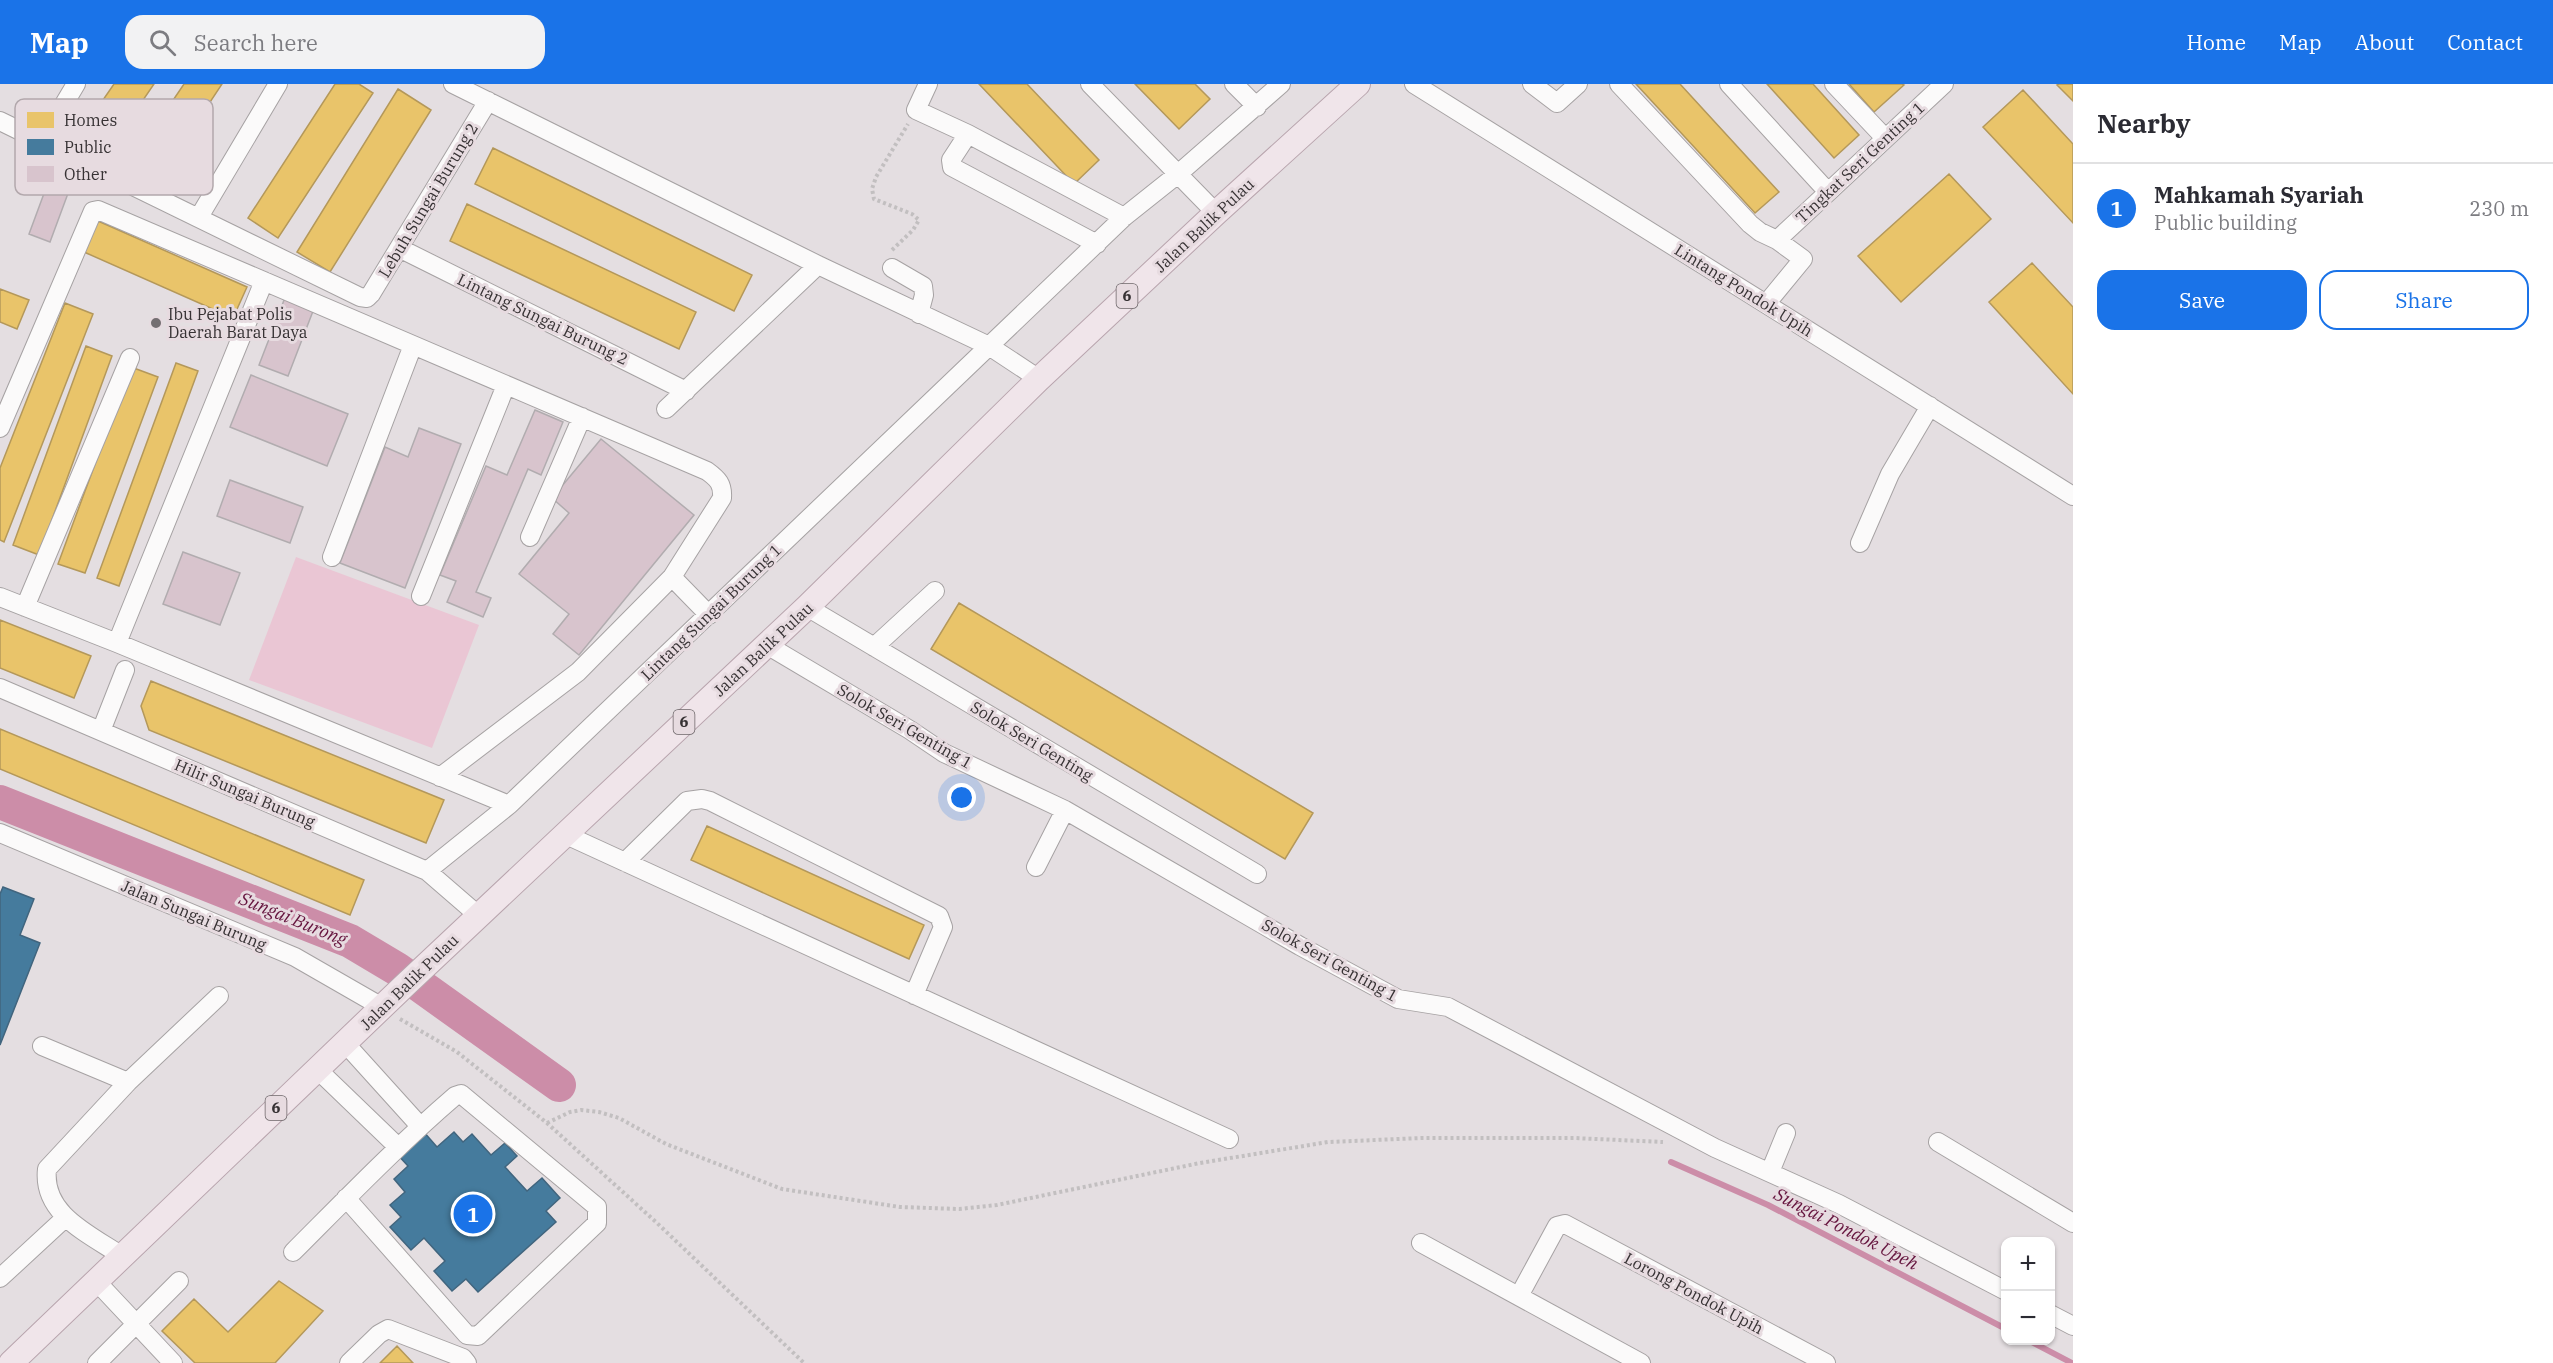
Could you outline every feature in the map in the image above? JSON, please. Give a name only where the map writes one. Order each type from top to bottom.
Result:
[{"type":"main road","name":"Jalan Balik Pulau","points":[[11,1363],[564,834],[807,608],[1039,379],[1346,88]]},
{"type":"street","points":[[67,99],[76,84]]},
{"type":"street","points":[[453,84],[818,265],[989,346],[1039,379]]},
{"type":"street","points":[[928,84],[916,110],[968,134],[1124,217]]},
{"type":"street","points":[[1090,84],[1216,213]]},
{"type":"street","points":[[1234,84],[1257,107]]},
{"type":"street","name":"Lintang Sungai Burung 1","points":[[427,871],[509,805],[1124,217],[1178,174],[1281,84]]},
{"type":"street","name":"Lintang Pondok Upih","points":[[1414,84],[2073,496]]},
{"type":"street","points":[[1532,84],[1557,103],[1578,84]]},
{"type":"street","points":[[1619,84],[1750,224],[1803,259],[1766,304]]},
{"type":"street","points":[[1729,84],[1828,192]]},
{"type":"street","points":[[1834,84],[1886,138]]},
{"type":"street","name":"Tingkat Seri Genting 1","points":[[1777,240],[1944,84]]},
{"type":"street","points":[[213,193],[275,85]]},
{"type":"street","name":"Lebuh Sungai Burung 2","points":[[199,217],[360,297],[367,298],[488,101]]},
{"type":"street","points":[[0,121],[15,128]]},
{"type":"street","points":[[968,134],[951,160],[952,167],[1097,244]]},
{"type":"street","points":[[154,195],[199,217],[212,195]]},
{"type":"street","points":[[0,428],[93,211],[98,210],[708,471],[718,478],[723,488],[722,498],[672,577],[578,672],[440,777]]},
{"type":"street","name":"Lintang Sungai Burung 2","points":[[399,248],[686,391]]},
{"type":"street","points":[[666,410],[818,265]]},
{"type":"street","points":[[892,268],[923,286],[924,295],[919,314]]},
{"type":"street","points":[[117,643],[264,281]]},
{"type":"street","points":[[332,557],[413,345]]},
{"type":"street","points":[[25,607],[130,358]]},
{"type":"street","points":[[421,596],[506,385]]},
{"type":"street","points":[[1860,543],[1890,474],[1930,406]]},
{"type":"street","points":[[530,537],[582,417]]},
{"type":"street","points":[[672,577],[709,615]]},
{"type":"street","points":[[873,647],[935,591]]},
{"type":"street","points":[[0,597],[509,805]]},
{"type":"street","name":"Solok Seri Genting","points":[[807,608],[1257,874]]},
{"type":"street","name":"Solok Seri Genting 1","points":[[767,645],[910,730],[944,753],[1065,810],[1300,946],[1398,999],[1448,1007],[1715,1148],[1839,1204],[2001,1288]]},
{"type":"street","points":[[101,731],[125,670]]},
{"type":"street","name":"Hilir Sungai Burung","points":[[0,688],[427,871],[478,916]]},
{"type":"street","points":[[625,862],[687,801],[702,799],[710,801],[939,916],[943,927],[914,995]]},
{"type":"street","points":[[1036,867],[1065,810]]},
{"type":"street","name":"Jalan Sungai Burung","points":[[0,834],[295,957],[382,1008]]},
{"type":"street","points":[[564,834],[1229,1139]]},
{"type":"street","points":[[122,1256],[65,1218],[47,1191],[47,1169],[128,1082],[219,996]]},
{"type":"street","points":[[345,1043],[420,1126]]},
{"type":"street","points":[[42,1046],[128,1082]]},
{"type":"street","points":[[317,1069],[398,1147]]},
{"type":"street","points":[[293,1252],[346,1198],[420,1126],[455,1096],[464,1095],[597,1207],[597,1223],[478,1336],[471,1337],[346,1198]]},
{"type":"street","points":[[1770,1172],[1786,1133]]},
{"type":"street","points":[[1938,1142],[2073,1223]]},
{"type":"street","points":[[2,1270],[65,1218]]},
{"type":"street","name":"Lorong Pondok Upih","points":[[1519,1296],[1557,1226],[1562,1224],[1826,1363]]},
{"type":"street","points":[[1421,1243],[1641,1363]]},
{"type":"street","points":[[96,1281],[172,1363]]},
{"type":"street","points":[[97,1363],[179,1281]]},
{"type":"street","points":[[2055,1317],[2073,1326]]},
{"type":"street","points":[[350,1363],[379,1334],[392,1330],[463,1358],[467,1363]]},
{"type":"path","points":[[892,268],[887,262],[887,255],[914,230],[919,220],[912,214],[874,199],[872,189],[876,177],[916,110]]},
{"type":"path","points":[[382,1008],[457,1052],[547,1123],[657,1223],[804,1363]]},
{"type":"path","points":[[547,1123],[570,1112],[581,1110],[599,1112],[620,1118],[666,1144],[782,1189],[900,1207],[959,1209],[997,1205],[1200,1163],[1328,1142],[1412,1138],[1574,1138],[1671,1143]]},
{"type":"shaded area","points":[[296,557],[479,625],[432,748],[249,680]]},
{"type":"building: Homes","points":[[114,84],[154,84],[144,99],[104,99]]},
{"type":"building: Homes","points":[[184,84],[222,84],[212,99],[174,99]]},
{"type":"building: Homes","points":[[335,84],[359,84],[373,93],[278,238],[248,218]]},
{"type":"building: Homes","points":[[979,84],[1027,84],[1099,160],[1074,184]]},
{"type":"building: Homes","points":[[1135,84],[1195,84],[1210,99],[1179,129]]},
{"type":"building: Homes","points":[[1636,84],[1680,84],[1779,192],[1755,213]]},
{"type":"building: Homes","points":[[1767,84],[1813,84],[1859,135],[1834,158]]},
{"type":"building: Homes","points":[[1849,84],[1902,84],[1904,85],[1874,112]]},
{"type":"building: Homes","points":[[2073,84],[2073,101],[2057,85]]},
{"type":"building: Homes","points":[[398,89],[431,110],[330,272],[297,252]]},
{"type":"building: Homes","points":[[2023,90],[2073,144],[2073,223],[1983,127]]},
{"type":"building: Homes","points":[[493,148],[752,275],[734,311],[475,184]]},
{"type":"building: Homes","points":[[1949,174],[1991,219],[1901,302],[1858,256]]},
{"type":"building: Homes","points":[[467,204],[696,312],[679,349],[450,241]]},
{"type":"building: Homes","points":[[98,221],[247,287],[233,318],[84,252]]},
{"type":"building: Homes","points":[[2032,263],[2073,307],[2073,394],[1989,302]]},
{"type":"building: Homes","points":[[0,289],[29,300],[17,329],[0,322]]},
{"type":"building: Homes","points":[[65,303],[93,314],[4,542],[0,540],[0,468]]},
{"type":"building: Homes","points":[[86,346],[112,356],[39,555],[13,545]]},
{"type":"building: Homes","points":[[176,363],[198,371],[119,586],[97,578]]},
{"type":"building: Homes","points":[[131,367],[158,377],[85,573],[58,564]]},
{"type":"building: Homes","points":[[959,603],[1313,813],[1285,859],[931,649]]},
{"type":"building: Homes","points":[[0,620],[91,656],[74,698],[0,668]]},
{"type":"building: Homes","points":[[151,681],[444,800],[426,843],[149,730],[141,706]]},
{"type":"building: Homes","points":[[0,729],[364,880],[350,915],[0,769]]},
{"type":"building: Homes","points":[[707,826],[924,925],[909,959],[691,860]]},
{"type":"building: Homes","points":[[279,1281],[323,1311],[275,1363],[195,1363],[162,1331],[194,1299],[228,1332]]},
{"type":"building: Homes","points":[[397,1346],[413,1363],[380,1363]]},
{"type":"building: Public","points":[[3,887],[34,899],[20,935],[40,943],[0,1045],[0,894]]},
{"type":"building: Public","points":[[423,1131],[437,1147],[454,1132],[463,1142],[472,1134],[491,1155],[505,1143],[517,1156],[505,1167],[527,1191],[542,1178],[560,1198],[546,1211],[556,1222],[478,1292],[466,1279],[452,1291],[434,1271],[445,1261],[424,1238],[411,1250],[390,1227],[401,1217],[390,1205],[405,1192],[394,1179],[408,1166],[397,1154]]},
{"type":"building: Other","points":[[43,195],[67,195],[50,242],[29,234]]},
{"type":"building: Other","points":[[286,295],[315,306],[288,376],[259,365]]},
{"type":"building: Other","points":[[251,375],[348,414],[327,466],[230,427]]},
{"type":"building: Other","points":[[535,410],[563,422],[541,475],[528,469],[476,592],[491,598],[483,617],[447,602],[456,581],[440,575],[486,466],[507,475]]},
{"type":"building: Other","points":[[419,428],[461,444],[405,588],[340,563],[385,447],[408,457]]},
{"type":"building: Other","points":[[601,439],[694,515],[579,655],[553,634],[569,614],[519,574],[569,513],[552,498]]},
{"type":"building: Other","points":[[230,480],[303,507],[290,543],[217,516]]},
{"type":"building: Other","points":[[183,552],[240,573],[220,625],[163,604]]},
{"type":"waterway","name":"Sungai Burong","points":[[0,802],[350,941],[397,969],[559,1085]]},
{"type":"waterway","name":"Sungai Pondok Upeh","points":[[1671,1162],[1768,1205],[2001,1326]]},
{"type":"waterway","name":"Sungai Pondok Upeh","points":[[2038,1345],[2072,1363]]},
{"type":"place","name":"Ibu Pejabat Polis Daerah Barat Daya","points":[[156,323]]},
{"type":"place","name":"Mahkamah Syariah","points":[[473,1214]]}]
